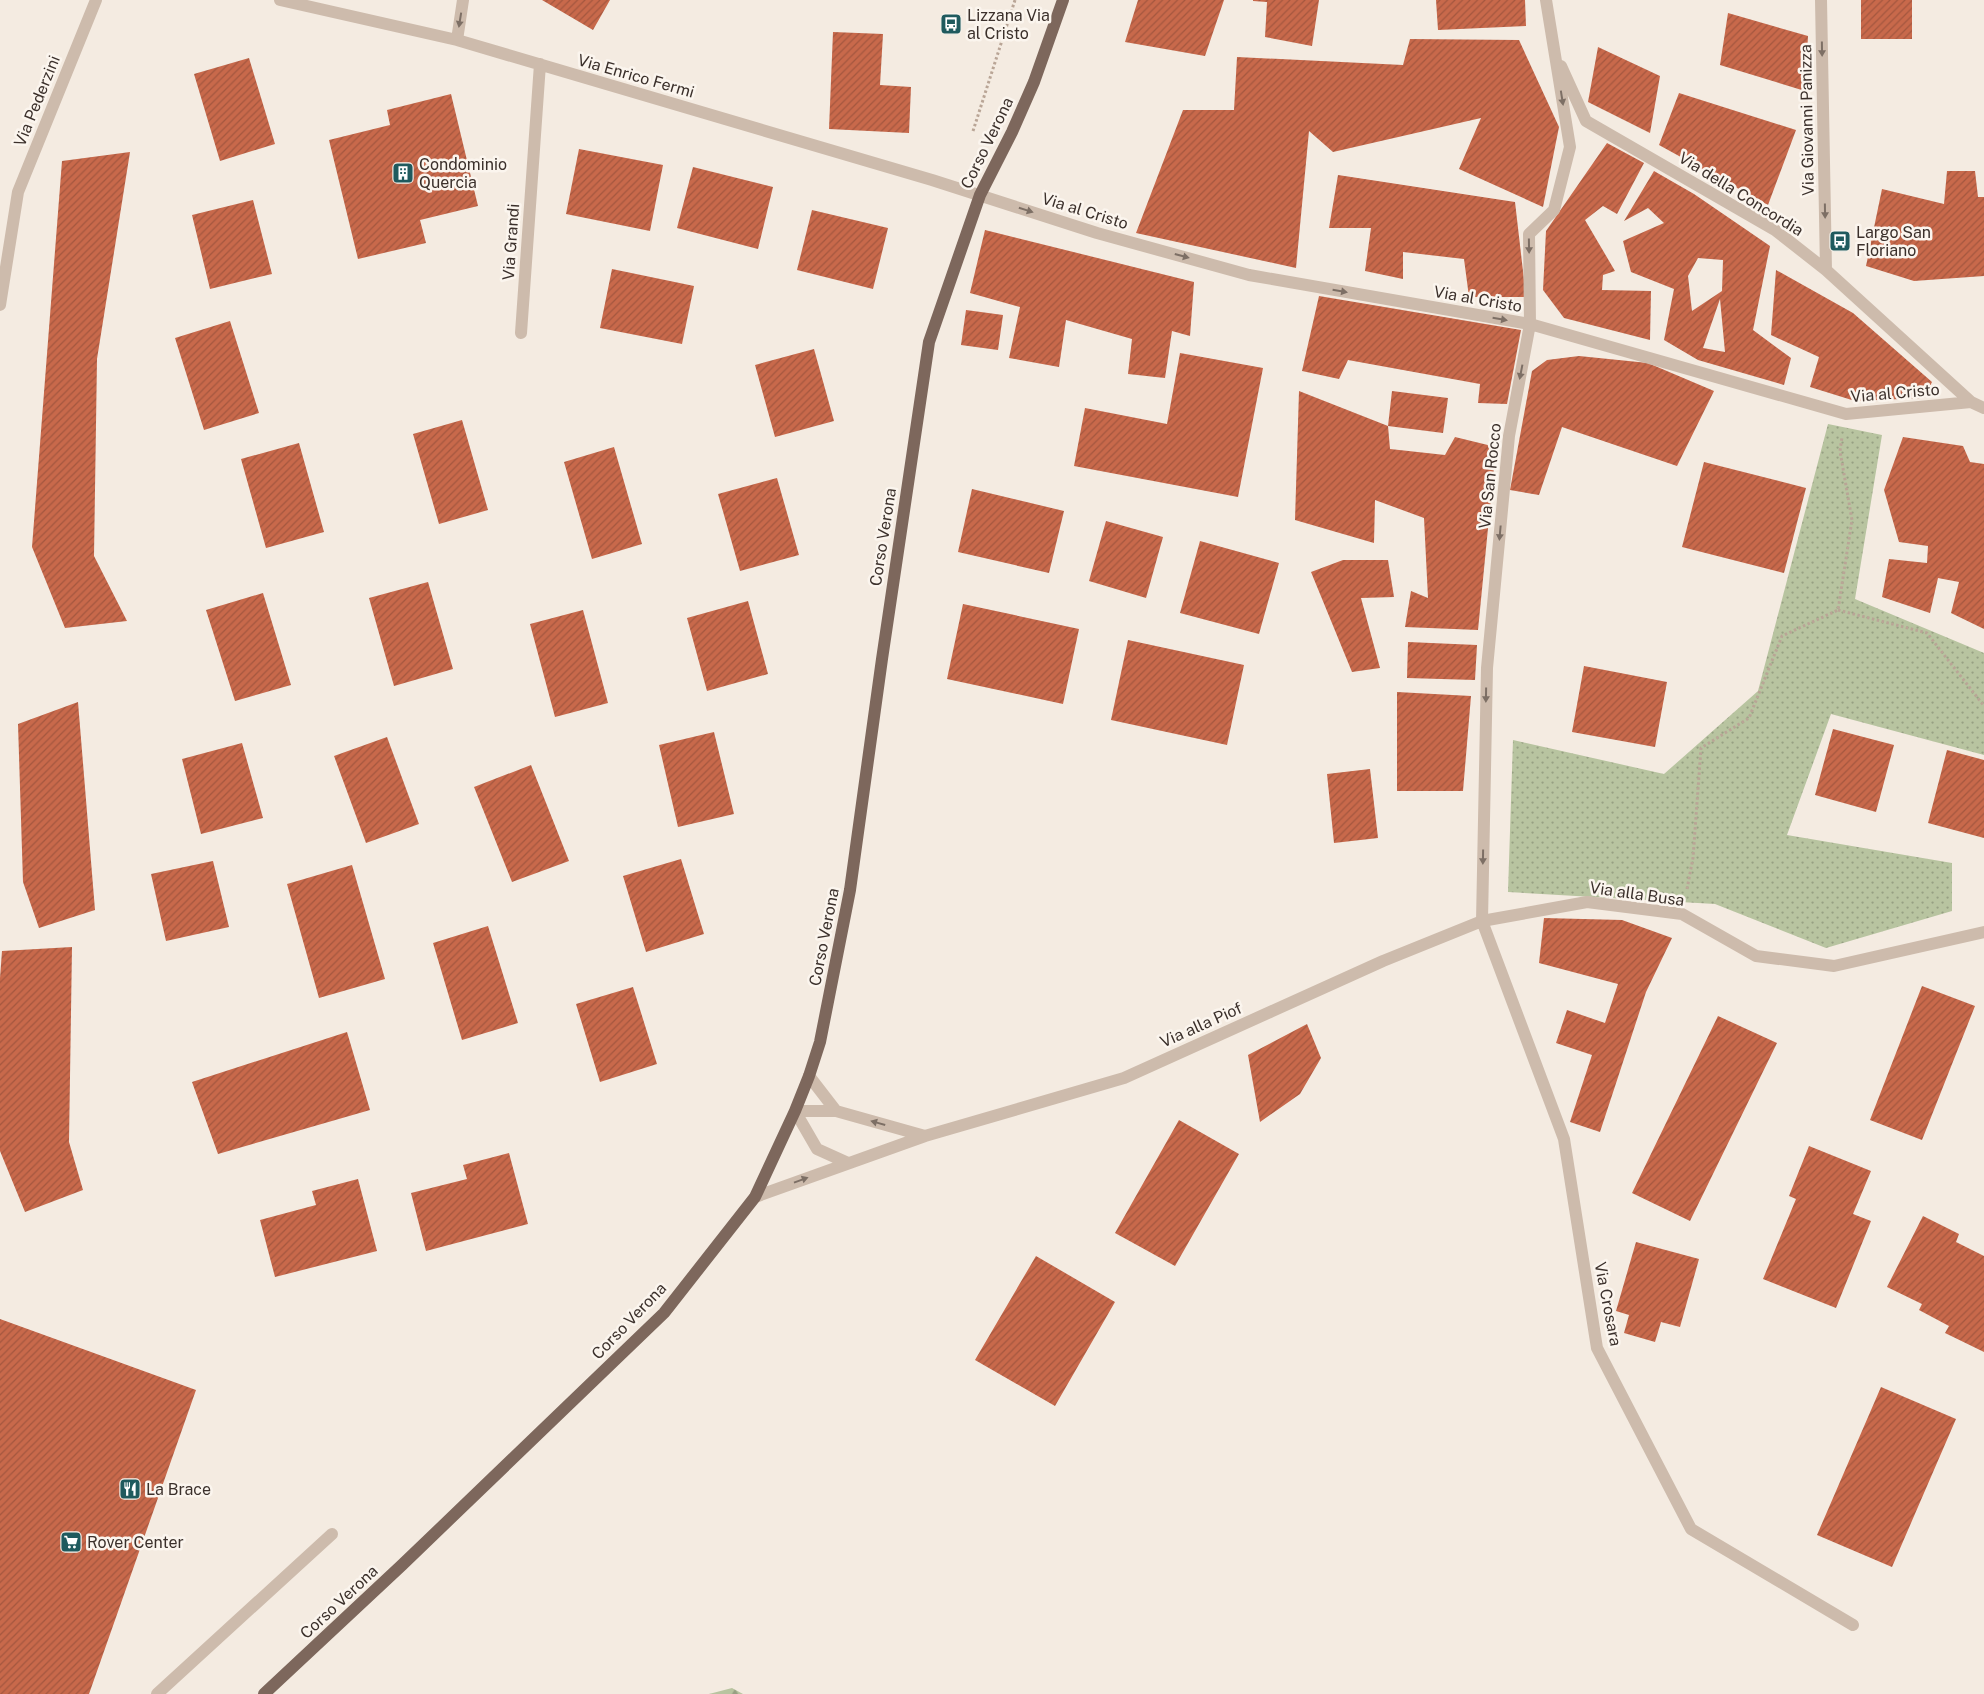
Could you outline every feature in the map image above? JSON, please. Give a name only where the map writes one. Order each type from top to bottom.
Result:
[{"type":"main road","name":"Corso Verona","points":[[264,1694],[408,1559],[664,1313],[756,1197],[795,1111],[820,1042],[850,890],[929,342],[980,195],[1012,132],[1034,82],[1063,0]]},
{"type":"street","name":"Via Pederzini","points":[[0,305],[18,192],[96,0]]},
{"type":"street","name":"Via Enrico Fermi","points":[[280,0],[457,40],[980,195]]},
{"type":"street","points":[[457,40],[463,0]]},
{"type":"street","points":[[1546,0],[1554,50]]},
{"type":"street","name":"Via Giovanni Panizza","points":[[1821,0],[1826,270]]},
{"type":"street","name":"Via della Concordia","points":[[1554,50],[1586,121],[1775,230],[1826,270],[1971,402]]},
{"type":"street","name":"Via San Rocco","points":[[1482,921],[1487,668],[1509,436],[1530,324],[1528,234],[1554,210],[1570,147],[1554,50]]},
{"type":"street","name":"Via Grandi","points":[[521,333],[540,64]]},
{"type":"street","name":"Via al Cristo","points":[[980,195],[1097,233],[1249,275],[1530,324],[1846,414],[1971,402]]},
{"type":"street","points":[[1971,402],[1984,408]]},
{"type":"street","name":"Via alla Busa","points":[[1482,921],[1587,902],[1682,914],[1756,956],[1834,966],[1984,932]]},
{"type":"street","name":"Via alla Piof","points":[[756,1197],[924,1136],[1124,1078],[1383,960],[1482,921]]},
{"type":"street","name":"Via Crosara","points":[[1482,921],[1564,1139],[1597,1348],[1691,1529],[1854,1625]]},
{"type":"street","points":[[809,1076],[836,1111]]},
{"type":"street","points":[[795,1111],[836,1111],[924,1136]]},
{"type":"street","points":[[795,1111],[818,1149],[848,1164]]},
{"type":"street","points":[[156,1694],[332,1534]]},
{"type":"path","points":[[973,132],[1015,0]]},
{"type":"path","points":[[1838,610],[1852,520],[1840,451],[1846,414]]},
{"type":"path","points":[[1682,914],[1693,858],[1701,748],[1749,718],[1782,636],[1838,610],[1928,633],[1984,706]]},
{"type":"green space","points":[[1828,424],[1882,435],[1855,599],[1984,653],[1984,755],[1831,714],[1787,835],[1952,863],[1952,911],[1826,948],[1715,904],[1508,892],[1513,740],[1664,774],[1758,691]]},
{"type":"green space","points":[[732,1688],[743,1694],[709,1694]]},
{"type":"building","points":[[542,0],[610,0],[593,30]]},
{"type":"building","points":[[1138,0],[1224,0],[1205,56],[1125,42]]},
{"type":"building","points":[[1253,0],[1319,0],[1312,46],[1265,37],[1267,2]]},
{"type":"building","points":[[1436,0],[1525,0],[1526,26],[1438,30]]},
{"type":"building","points":[[1861,0],[1912,0],[1912,39],[1861,39]]},
{"type":"building","points":[[1728,13],[1808,36],[1805,91],[1720,65]]},
{"type":"building","points":[[833,32],[883,34],[880,85],[911,87],[909,133],[829,129]]},
{"type":"building","points":[[1410,39],[1519,40],[1559,127],[1543,207],[1459,169],[1481,118],[1333,152],[1309,131],[1296,268],[1136,233],[1183,110],[1234,110],[1237,57],[1403,65]]},
{"type":"building","points":[[1598,47],[1660,76],[1650,133],[1588,102]]},
{"type":"building","points":[[249,58],[275,144],[220,161],[194,74]]},
{"type":"building","points":[[1679,93],[1796,130],[1768,205],[1659,145]]},
{"type":"building","name":"Condominio Quercia","points":[[451,94],[478,206],[420,220],[426,243],[358,259],[329,140],[390,125],[387,110]]},
{"type":"building","points":[[1607,143],[1644,163],[1617,214],[1603,206],[1585,220],[1615,271],[1603,275],[1602,290],[1651,291],[1650,340],[1564,318],[1543,290],[1546,231]]},
{"type":"building","points":[[579,149],[663,165],[650,231],[566,214]]},
{"type":"building","points":[[130,152],[97,359],[94,556],[127,621],[65,628],[32,547],[62,161]]},
{"type":"building","points":[[693,167],[773,187],[758,249],[677,228]]},
{"type":"building","points":[[1654,171],[1694,194],[1770,246],[1753,330],[1791,358],[1784,385],[1698,360],[1664,340],[1674,289],[1631,272],[1623,241],[1664,223],[1648,208],[1624,221]],"holes":[[[1698,258],[1723,260],[1722,291],[1692,311],[1688,276]],[[1720,299],[1725,352],[1703,348]]]},
{"type":"building","points":[[1947,171],[1975,171],[1978,197],[1984,197],[1984,276],[1914,281],[1866,266],[1882,189],[1944,204]]},
{"type":"building","points":[[1338,175],[1515,202],[1526,297],[1469,297],[1464,259],[1403,252],[1403,279],[1365,271],[1371,228],[1329,228]]},
{"type":"building","points":[[253,200],[272,274],[210,289],[192,215]]},
{"type":"building","points":[[812,210],[888,228],[873,289],[797,270]]},
{"type":"building","points":[[985,230],[1194,282],[1190,336],[1172,331],[1165,378],[1128,374],[1132,339],[1066,320],[1059,367],[1009,358],[1020,307],[970,293]]},
{"type":"building","points":[[612,269],[694,286],[682,344],[600,328]]},
{"type":"building","points":[[1776,270],[1853,313],[1932,382],[1924,398],[1855,401],[1810,387],[1819,357],[1771,335]]},
{"type":"building","points":[[1319,296],[1521,330],[1507,404],[1478,403],[1480,384],[1348,360],[1339,379],[1302,371]]},
{"type":"building","points":[[966,310],[1003,315],[998,350],[961,345]]},
{"type":"building","points":[[230,321],[259,413],[204,430],[175,338]]},
{"type":"building","points":[[814,349],[834,421],[775,437],[755,365]]},
{"type":"building","points":[[1180,353],[1263,368],[1238,497],[1074,466],[1085,408],[1167,424]]},
{"type":"building","points":[[1579,356],[1648,363],[1714,391],[1677,466],[1562,427],[1539,495],[1510,490],[1532,371],[1547,360]]},
{"type":"building","points":[[1299,391],[1388,426],[1390,449],[1445,455],[1455,437],[1496,447],[1478,630],[1405,627],[1411,591],[1428,598],[1424,518],[1375,500],[1374,543],[1295,520]]},
{"type":"building","points":[[1392,391],[1448,398],[1443,433],[1388,426]]},
{"type":"building","points":[[462,420],[488,510],[439,524],[413,434]]},
{"type":"building","points":[[1903,437],[1963,446],[1970,462],[1984,464],[1984,629],[1951,613],[1959,582],[1938,578],[1930,613],[1882,597],[1889,559],[1927,563],[1928,546],[1899,542],[1884,490]]},
{"type":"building","points":[[299,443],[324,532],[266,548],[241,459]]},
{"type":"building","points":[[614,447],[642,544],[592,559],[564,462]]},
{"type":"building","points":[[1704,462],[1806,488],[1784,573],[1682,547]]},
{"type":"building","points":[[777,478],[799,555],[740,571],[718,494]]},
{"type":"building","points":[[972,489],[1064,511],[1049,573],[958,552]]},
{"type":"building","points":[[1106,521],[1163,537],[1146,598],[1089,581]]},
{"type":"building","points":[[1200,541],[1279,563],[1259,634],[1180,613]]},
{"type":"building","points":[[1343,560],[1388,560],[1394,597],[1361,598],[1380,668],[1352,672],[1311,572]]},
{"type":"building","points":[[428,582],[453,669],[394,686],[369,598]]},
{"type":"building","points":[[263,593],[291,685],[235,701],[206,610]]},
{"type":"building","points":[[748,601],[768,674],[707,691],[687,618]]},
{"type":"building","points":[[963,604],[1079,629],[1063,704],[947,679]]},
{"type":"building","points":[[583,610],[608,703],[555,717],[530,624]]},
{"type":"building","points":[[1128,640],[1244,665],[1227,745],[1111,720]]},
{"type":"building","points":[[1408,642],[1477,645],[1475,680],[1407,678]]},
{"type":"building","points":[[1584,666],[1667,682],[1655,747],[1572,732]]},
{"type":"building","points":[[1397,692],[1471,696],[1463,791],[1397,791]]},
{"type":"building","points":[[78,702],[95,910],[39,928],[23,882],[18,724]]},
{"type":"building","points":[[1833,729],[1894,745],[1876,812],[1815,795]]},
{"type":"building","points":[[714,732],[734,814],[678,827],[659,745]]},
{"type":"building","points":[[387,737],[419,824],[366,843],[334,756]]},
{"type":"building","points":[[242,743],[263,818],[201,834],[182,759]]},
{"type":"building","points":[[1947,750],[1984,760],[1984,838],[1928,823]]},
{"type":"building","points":[[531,765],[569,861],[512,882],[474,787]]},
{"type":"building","points":[[1370,769],[1378,838],[1334,843],[1327,774]]},
{"type":"building","points":[[681,859],[704,934],[646,952],[623,876]]},
{"type":"building","points":[[213,861],[229,927],[166,941],[151,874]]},
{"type":"building","points":[[352,865],[385,979],[319,998],[287,884]]},
{"type":"building","points":[[1544,918],[1622,920],[1672,938],[1646,992],[1600,1132],[1570,1122],[1592,1055],[1556,1043],[1567,1010],[1605,1023],[1618,984],[1539,963]]},
{"type":"building","points":[[488,926],[518,1023],[462,1040],[433,943]]},
{"type":"building","points":[[72,947],[69,1142],[83,1190],[25,1212],[0,1151],[0,978],[2,951]]},
{"type":"building","points":[[1922,986],[1975,1006],[1922,1140],[1870,1120]]},
{"type":"building","points":[[633,987],[657,1064],[600,1082],[576,1004]]},
{"type":"building","points":[[1718,1016],[1777,1043],[1690,1221],[1632,1193]]},
{"type":"building","points":[[1307,1024],[1321,1058],[1300,1094],[1260,1122],[1248,1055]]},
{"type":"building","points":[[347,1032],[370,1110],[218,1154],[192,1082]]},
{"type":"building","points":[[1179,1120],[1239,1154],[1175,1266],[1115,1233]]},
{"type":"building","points":[[1809,1146],[1871,1171],[1853,1214],[1871,1221],[1836,1308],[1763,1279],[1796,1199],[1789,1196]]},
{"type":"building","points":[[509,1153],[528,1224],[426,1251],[411,1193],[467,1179],[463,1165]]},
{"type":"building","points":[[358,1179],[377,1251],[275,1277],[260,1220],[316,1205],[312,1191]]},
{"type":"building","points":[[1923,1216],[1959,1234],[1956,1242],[1984,1256],[1984,1352],[1945,1333],[1949,1326],[1919,1310],[1922,1304],[1887,1287]]},
{"type":"building","points":[[1636,1242],[1699,1259],[1680,1327],[1661,1322],[1655,1342],[1624,1333],[1629,1315],[1616,1311]]},
{"type":"building","points":[[1036,1256],[1115,1302],[1055,1406],[975,1360]]},
{"type":"building","name":"Rover Center","points":[[0,1319],[196,1390],[89,1694],[0,1694]]},
{"type":"building","points":[[1881,1387],[1956,1419],[1892,1567],[1817,1535]]},
{"type":"place","name":"Lizzana Via al Cristo","points":[[951,24]]},
{"type":"place","name":"Condominio Quercia","points":[[403,173]]},
{"type":"place","name":"Largo San Floriano","points":[[1840,241]]},
{"type":"place","name":"La Brace","points":[[130,1489]]},
{"type":"place","name":"Rover Center","points":[[71,1542]]}]
